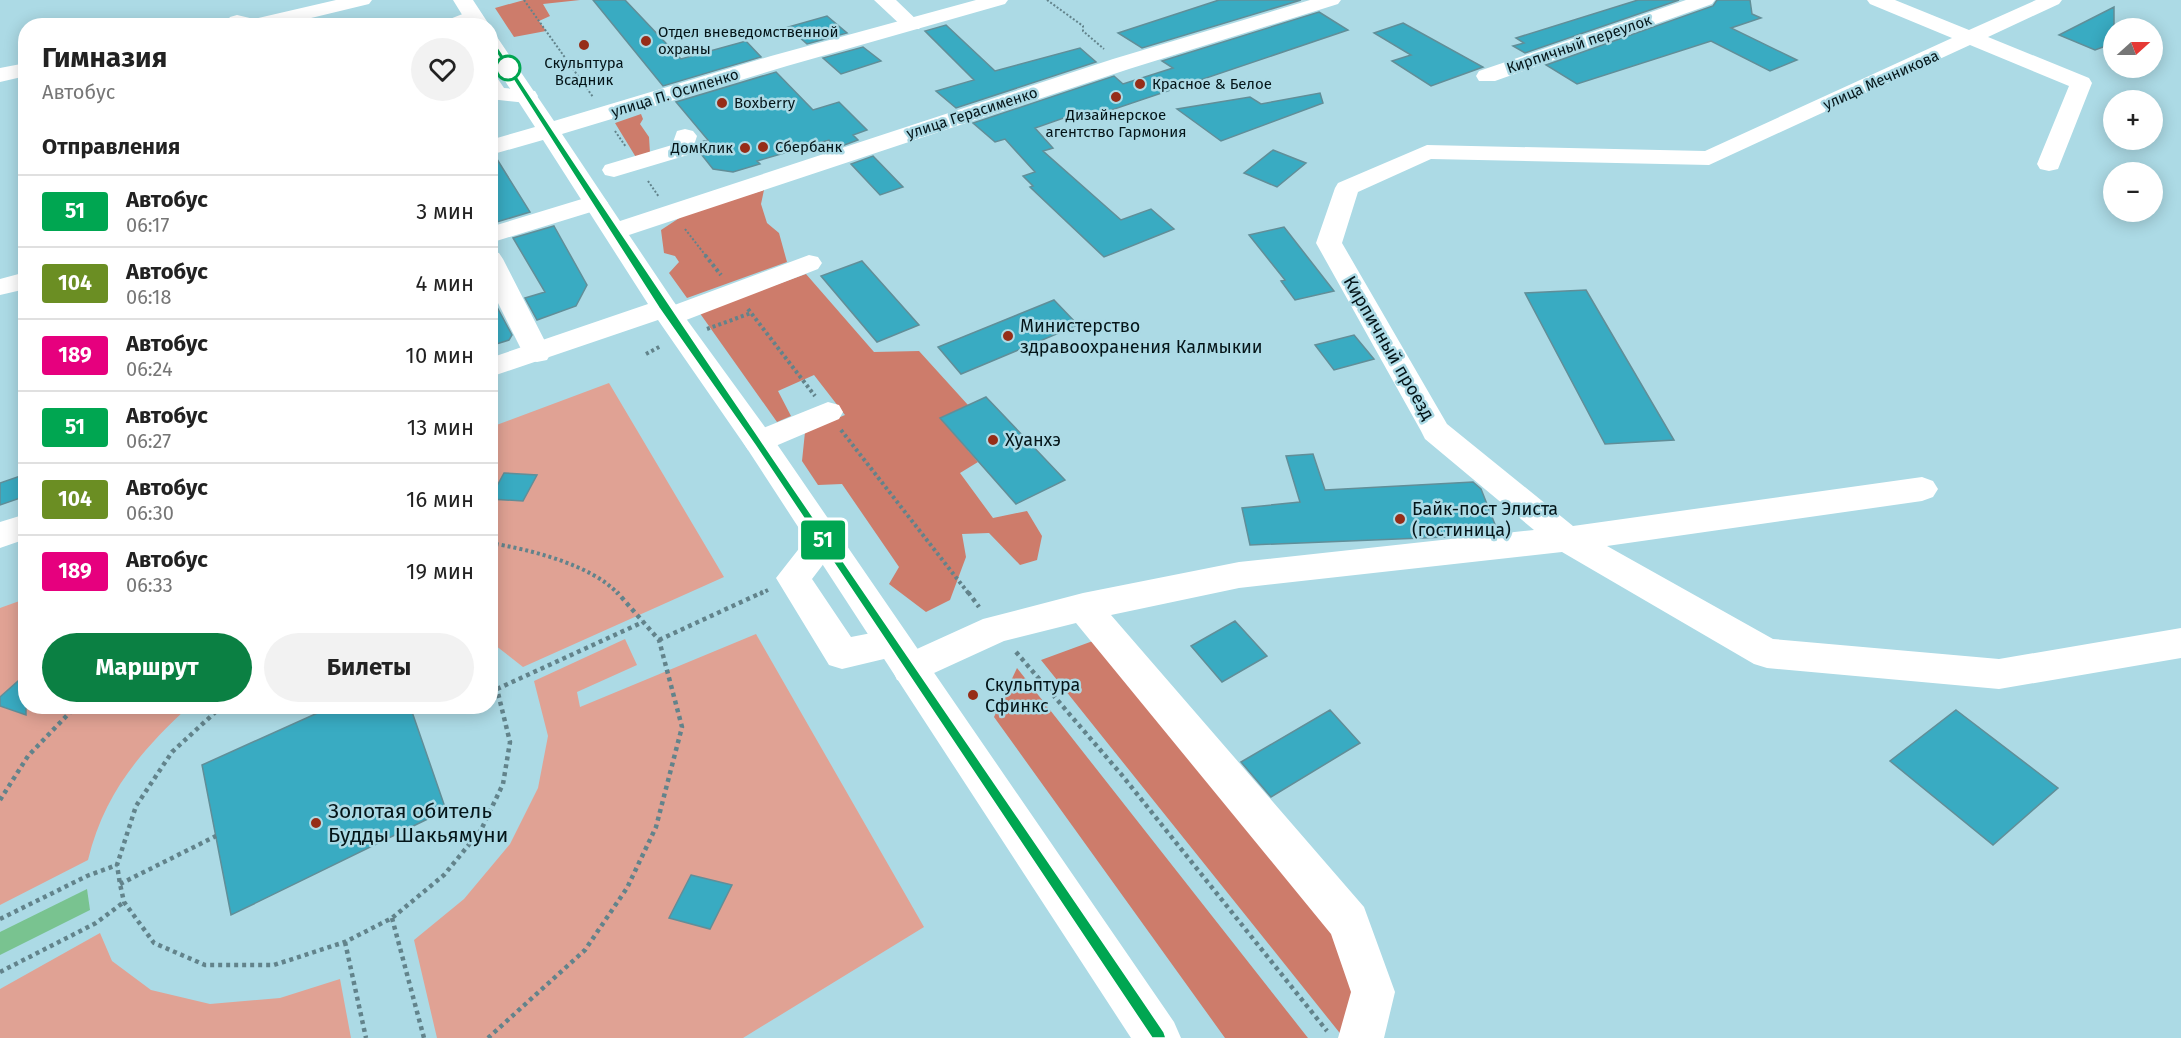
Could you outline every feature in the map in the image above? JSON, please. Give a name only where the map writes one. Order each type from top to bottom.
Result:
[{"type":"street","points":[[248,18],[325,0]]},
{"type":"street","points":[[284,18],[362,0]]},
{"type":"street","points":[[884,0],[912,26]]},
{"type":"street","name":"улица П. Осипенко","points":[[498,146],[779,61],[912,26],[998,0]]},
{"type":"street","name":"улица Герасименко","points":[[614,231],[1121,64],[1331,0]]},
{"type":"street","name":"Кирпичный переулок","points":[[1487,76],[1705,0]]},
{"type":"street","points":[[1877,0],[2081,83],[2049,164]]},
{"type":"street","name":"улица Мечникова","points":[[1329,243],[1347,188],[1427,152],[1709,158],[1972,39],[2052,0]]},
{"type":"street","points":[[498,53],[614,231],[666,323],[759,442],[1158,1038]]},
{"type":"street","points":[[0,75],[18,71]]},
{"type":"street","points":[[498,94],[527,96]]},
{"type":"street","points":[[614,170],[682,149],[685,136]]},
{"type":"street","points":[[498,233],[595,203]]},
{"type":"street","name":"Кирпичный проезд","points":[[1329,243],[1436,431],[1567,539],[1767,653],[1999,674],[2181,643]]},
{"type":"street","points":[[498,366],[537,353],[666,323],[734,291],[809,263]]},
{"type":"street","points":[[498,275],[537,353]]},
{"type":"street","points":[[0,287],[18,282]]},
{"type":"street","points":[[759,442],[828,412]]},
{"type":"street","points":[[824,541],[793,578],[842,654],[901,656],[1083,607],[1239,575],[1567,539],[1922,489]]},
{"type":"street","points":[[0,535],[18,529]]},
{"type":"street","points":[[1083,607],[1349,922],[1373,992],[1361,1038]]},
{"type":"path","points":[[524,0],[596,101]]},
{"type":"path","points":[[1047,0],[1083,26],[1083,31],[1121,64]]},
{"type":"path","points":[[684,228],[996,629],[1121,774],[1333,1038]]},
{"type":"path","points":[[705,330],[751,313]]},
{"type":"path","points":[[646,354],[666,323]]},
{"type":"path","points":[[488,1038],[585,950],[627,888],[656,827],[682,727],[659,640],[607,581],[532,550],[498,544]]},
{"type":"path","points":[[659,640],[793,578]]},
{"type":"path","points":[[498,689],[643,622]]},
{"type":"path","points":[[213,714],[172,752],[136,806],[117,865],[124,902],[154,943],[205,965],[274,965],[345,942],[392,918],[444,875],[481,830],[503,784],[510,742],[498,693]]},
{"type":"path","points":[[0,800],[28,756],[68,714]]},
{"type":"path","points":[[120,884],[216,836]]},
{"type":"path","points":[[0,918],[87,876],[117,865]]},
{"type":"path","points":[[0,972],[96,923],[124,902]]},
{"type":"path","points":[[392,918],[424,1038]]},
{"type":"path","points":[[345,942],[366,1038]]},
{"type":"shaded area","points":[[524,0],[580,0],[543,4],[550,16],[539,21],[546,31],[514,37],[495,8]]},
{"type":"shaded area","points":[[641,114],[643,119],[640,124],[649,137],[650,153],[637,159],[615,123]]},
{"type":"shaded area","points":[[764,190],[761,204],[767,223],[779,233],[787,262],[687,298],[669,273],[679,262],[675,256],[664,253],[661,230],[687,213]]},
{"type":"shaded area","points":[[806,274],[874,352],[919,351],[968,405],[940,418],[978,462],[960,473],[993,518],[1027,511],[1042,536],[1037,560],[1020,565],[989,533],[962,534],[966,557],[950,600],[926,612],[889,584],[899,567],[842,484],[818,485],[802,461],[805,432],[845,415],[814,375],[778,391],[791,416],[777,422],[699,312]]},
{"type":"shaded area","points":[[609,383],[724,577],[523,667],[498,647],[498,485],[504,473],[498,484],[498,424]]},
{"type":"shaded area","points":[[18,602],[18,680],[0,697],[0,608]]},
{"type":"shaded area","points":[[756,634],[924,927],[743,1038],[437,1038],[414,940],[464,899],[510,844],[538,788],[548,736],[534,681],[625,639],[637,665],[577,692],[580,707]],"holes":[[[691,875],[731,885],[710,929],[670,917]]]},
{"type":"shaded area","points":[[1101,638],[1340,922],[1360,980],[1343,1037],[1041,660]]},
{"type":"shaded area","points":[[1017,668],[1308,1038],[1225,1038],[994,717]]},
{"type":"shaded area","points":[[0,706],[18,714],[181,714],[154,741],[126,776],[103,815],[88,860],[0,905]]},
{"type":"shaded area","points":[[87,889],[90,910],[0,955],[0,932]]},
{"type":"shaded area","points":[[100,933],[112,961],[151,990],[210,1004],[280,998],[340,979],[351,1038],[0,1038],[0,989]]},
{"type":"building","points":[[593,0],[625,0],[681,59],[746,41],[761,57],[663,86]]},
{"type":"building","points":[[1219,0],[1301,0],[1142,48],[1118,33]]},
{"type":"building","points":[[1638,0],[1679,0],[1525,53],[1513,46],[1524,43],[1516,38]]},
{"type":"building","points":[[1717,0],[1750,0],[1752,14],[1761,18],[1731,28],[1797,60],[1770,71],[1711,41],[1577,84],[1546,65],[1713,6]]},
{"type":"building","points":[[2114,7],[2114,18],[2103,18],[2103,47],[2095,50],[2059,35]]},
{"type":"building","points":[[1319,12],[1348,30],[1082,120],[1075,114],[1035,128],[1053,148],[1043,151],[1121,220],[1151,209],[1174,229],[1104,257],[1030,187],[1033,186],[1023,176],[1035,172],[1005,139],[995,142],[973,123],[1114,76],[1123,84],[1173,68],[1162,61]]},
{"type":"building","points":[[827,16],[847,33],[807,44],[788,27]]},
{"type":"building","points":[[1403,23],[1483,67],[1431,86],[1392,61],[1411,55],[1374,33]]},
{"type":"building","points":[[946,25],[995,71],[1080,48],[1096,62],[956,108],[936,91],[974,80],[925,31]]},
{"type":"building","points":[[863,47],[881,61],[841,74],[823,58]]},
{"type":"building","points":[[776,72],[813,110],[839,102],[867,130],[853,135],[858,140],[836,148],[829,140],[757,161],[760,164],[733,172],[713,169],[697,149],[705,147],[701,142],[708,140],[676,102]]},
{"type":"building","points":[[1320,93],[1323,103],[1221,141],[1177,109],[1250,97],[1261,104]]},
{"type":"building","points":[[1273,150],[1306,163],[1277,187],[1244,173]]},
{"type":"building","points":[[873,156],[903,187],[880,195],[851,164]]},
{"type":"building","points":[[498,161],[530,212],[498,222]]},
{"type":"building","points":[[554,226],[587,285],[576,306],[537,320],[525,298],[545,292],[513,238]]},
{"type":"building","points":[[1284,227],[1334,291],[1295,300],[1281,281],[1285,280],[1249,235]]},
{"type":"building","points":[[862,261],[919,325],[877,342],[821,276]]},
{"type":"building","points":[[1586,290],[1674,440],[1605,444],[1525,293]]},
{"type":"building","name":"Министерство здравоохранения Калмыкии","points":[[1054,300],[1078,325],[961,374],[938,347]]},
{"type":"building","points":[[498,309],[512,335],[509,340],[498,343]]},
{"type":"building","points":[[1354,335],[1374,359],[1334,370],[1315,345]]},
{"type":"building","name":"Хуанхэ","points":[[986,397],[1065,480],[1016,504],[940,418]]},
{"type":"building","name":"Байк-пост Элиста (гостиница)","points":[[1313,454],[1325,490],[1473,482],[1481,489],[1498,532],[1446,537],[1250,545],[1242,508],[1300,502],[1286,456]]},
{"type":"building","points":[[504,473],[537,475],[523,501],[498,499],[498,484]]},
{"type":"building","points":[[18,477],[18,499],[0,505],[0,483]]},
{"type":"building","points":[[1235,621],[1267,656],[1222,682],[1191,646]]},
{"type":"building","points":[[18,681],[18,712],[0,706],[0,697]]},
{"type":"building","points":[[1330,710],[1360,743],[1271,797],[1241,762]]},
{"type":"building","points":[[1956,710],[2058,788],[1993,845],[1890,761]]},
{"type":"building","name":"Золотая обитель Будды Шакьямуни","points":[[315,714],[413,714],[446,810],[231,915],[202,765]]},
{"type":"building","points":[[691,875],[732,885],[710,929],[669,918]]},
{"type":"bus line","name":"51","points":[[498,53],[664,308],[759,442],[892,644],[1158,1038]]},
{"type":"place","name":"Отдел вневедомственной охраны","points":[[646,41]]},
{"type":"place","name":"Скульптура Всадник","points":[[584,45]]},
{"type":"place","name":"Красное & Белое","points":[[1140,84]]},
{"type":"place","name":"Дизайнерское агентство Гармония","points":[[1116,97]]},
{"type":"place","name":"Boxberry","points":[[722,103]]},
{"type":"place","name":"Сбербанк","points":[[763,147]]},
{"type":"place","name":"ДомКлик","points":[[745,148]]},
{"type":"place","name":"Министерство здравоохранения Калмыкии","points":[[1008,336]]},
{"type":"place","name":"Хуанхэ","points":[[993,440]]},
{"type":"place","name":"Байк-пост Элиста (гостиница)","points":[[1400,519]]},
{"type":"place","name":"Скульптура Сфинкс","points":[[973,695]]},
{"type":"place","name":"Золотая обитель Будды Шакьямуни","points":[[316,823]]}]
